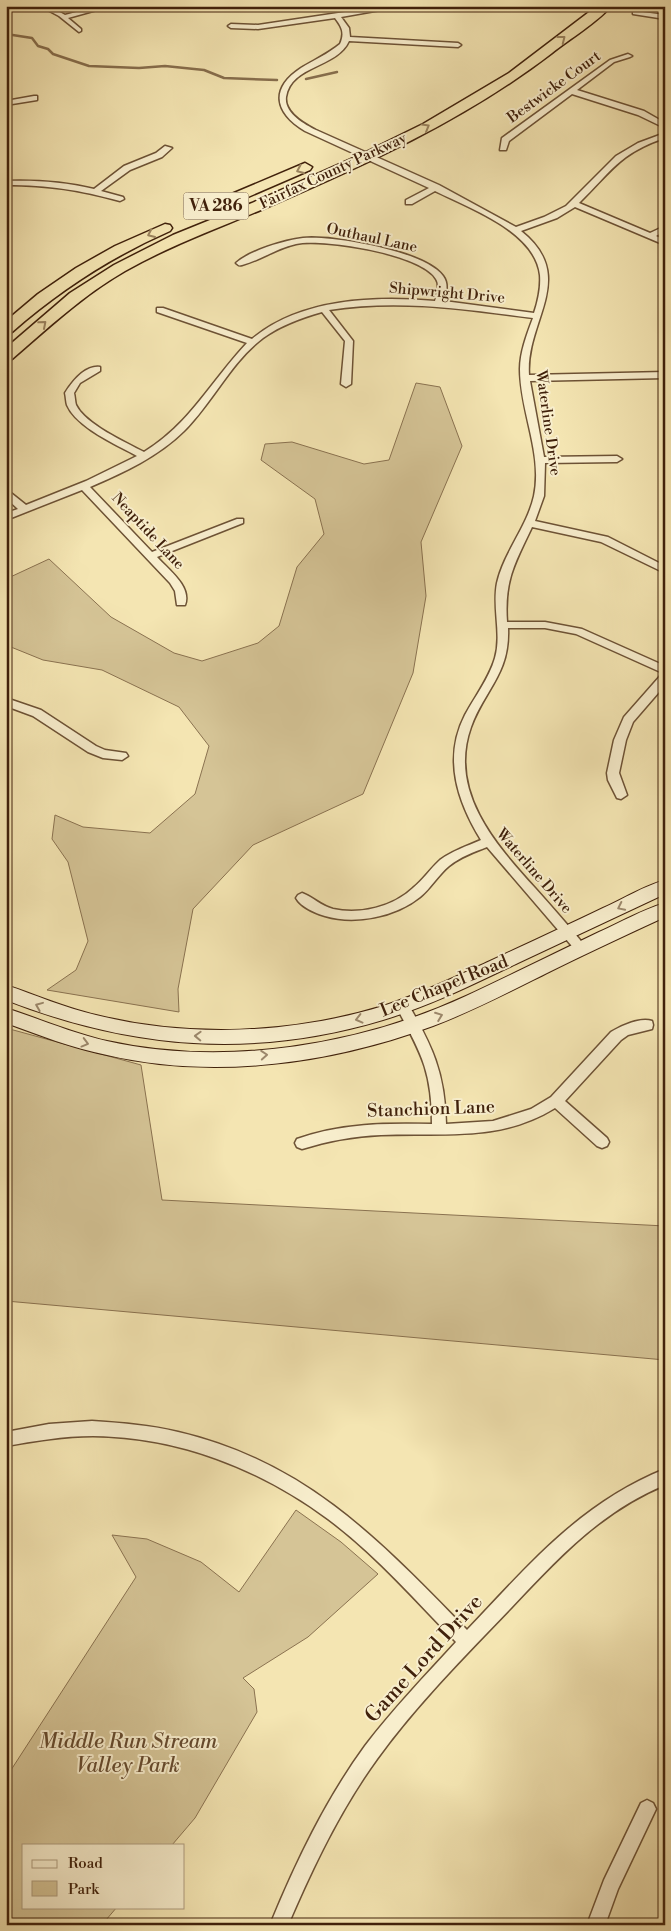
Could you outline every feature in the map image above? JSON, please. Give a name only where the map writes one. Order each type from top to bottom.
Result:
[{"type":"highway","name":"Fairfax County Parkway","points":[[6,356],[75,296],[126,264],[178,238],[257,206],[367,157],[428,126],[514,76],[605,6]]},
{"type":"highway","name":"Fairfax County Parkway","points":[[196,214],[364,142]]},
{"type":"highway","name":"VA 286","points":[[6,328],[40,299],[86,266],[179,221]]},
{"type":"main road","name":"Lee Chapel Road","points":[[6,992],[52,1012],[83,1021],[141,1032],[202,1037],[262,1035],[313,1029],[360,1019],[402,1006],[448,988],[665,886]]},
{"type":"main road","name":"Lee Chapel Road","points":[[6,1015],[59,1035],[122,1051],[196,1057],[239,1057],[314,1050],[356,1042],[413,1026],[452,1011],[665,909]]},
{"type":"street","points":[[43,6],[63,17],[79,30]]},
{"type":"street","points":[[63,17],[108,6]]},
{"type":"street","points":[[231,26],[258,27],[400,6]]},
{"type":"street","points":[[635,14],[645,13],[665,17]]},
{"type":"street","points":[[337,16],[346,31],[346,39],[458,45]]},
{"type":"street","name":"Waterline Drive","points":[[346,39],[339,48],[292,78],[284,88],[282,100],[286,112],[298,123],[436,188],[516,230],[535,249],[544,269],[546,285],[524,368],[540,460],[541,484],[536,506],[503,582],[500,603],[504,625],[504,643],[499,666],[491,684],[470,717],[463,734],[460,752],[460,772],[464,794],[473,818],[488,842],[581,949]]},
{"type":"street","name":"Bestwicke Court","points":[[503,148],[505,140],[571,91],[612,61],[628,56]]},
{"type":"street","points":[[571,91],[642,113],[665,126]]},
{"type":"street","points":[[6,104],[34,98]]},
{"type":"street","points":[[516,230],[551,217],[574,204],[607,168],[621,156],[643,143],[665,134]]},
{"type":"street","points":[[97,190],[126,168],[160,155],[168,148]]},
{"type":"street","points":[[6,183],[46,183],[97,190],[120,198]]},
{"type":"street","points":[[409,202],[436,188]]},
{"type":"street","points":[[574,204],[665,242]]},
{"type":"street","points":[[650,236],[665,228]]},
{"type":"street","name":"Outhaul Lane","points":[[240,263],[275,247],[292,242],[317,240],[342,242],[408,258],[428,266],[439,276],[443,284],[439,303]]},
{"type":"street","name":"Shipwright Drive","points":[[6,517],[83,485],[143,456],[167,441],[192,420],[253,342],[290,320],[324,309],[374,301],[439,303],[537,316]]},
{"type":"street","points":[[324,309],[349,341],[346,384]]},
{"type":"street","points":[[160,310],[253,342]]},
{"type":"street","points":[[98,369],[80,377],[72,386],[69,394],[71,407],[83,420],[143,456]]},
{"type":"street","points":[[526,378],[665,375]]},
{"type":"street","points":[[540,460],[617,459]]},
{"type":"street","name":"Neaptide Lane","points":[[83,485],[152,556],[178,586],[180,603]]},
{"type":"street","points":[[6,492],[24,510]]},
{"type":"street","points":[[152,556],[240,521]]},
{"type":"street","points":[[529,523],[604,539],[665,570]]},
{"type":"street","points":[[504,625],[545,625],[578,631],[665,670]]},
{"type":"street","points":[[621,795],[613,773],[623,729],[634,712],[665,678]]},
{"type":"street","points":[[6,702],[37,713],[92,750],[103,754],[122,756]]},
{"type":"street","points":[[302,898],[323,911],[344,914],[365,914],[390,908],[417,892],[446,862],[488,842]]},
{"type":"street","points":[[402,1006],[434,1071],[438,1091],[440,1130]]},
{"type":"street","name":"Stanchion Lane","points":[[302,1142],[358,1130],[472,1130],[500,1126],[524,1119],[556,1101],[616,1036],[624,1031],[647,1025]]},
{"type":"street","points":[[556,1101],[602,1142]]},
{"type":"street","points":[[6,1439],[47,1431],[77,1428],[133,1430],[194,1443],[255,1466],[306,1494],[354,1530],[467,1642]]},
{"type":"street","name":"Game Lord Drive","points":[[279,1925],[302,1871],[324,1827],[352,1781],[399,1718],[467,1642],[558,1546],[583,1524],[616,1500],[665,1477]]},
{"type":"street","points":[[596,1925],[610,1886],[647,1809]]},
{"type":"green space","points":[[416,383],[440,387],[462,446],[421,542],[426,596],[413,673],[363,794],[253,845],[193,909],[178,989],[179,1012],[47,990],[76,970],[88,941],[68,862],[52,839],[55,815],[83,827],[150,833],[195,794],[209,746],[179,707],[102,670],[43,660],[6,645],[6,579],[49,559],[111,617],[174,653],[202,661],[258,643],[279,626],[297,567],[324,534],[315,499],[261,460],[265,444],[292,442],[364,464],[389,460]]},
{"type":"green space","points":[[6,1028],[141,1065],[162,1200],[665,1226],[665,1360],[6,1301]]},
{"type":"green space","name":"Middle Run Stream Valley Park","points":[[296,1510],[341,1542],[378,1574],[308,1637],[243,1678],[254,1689],[257,1712],[195,1818],[173,1844],[22,1844],[22,1908],[116,1908],[106,1920],[105,1925],[6,1925],[6,1773],[11,1770],[136,1577],[112,1535],[147,1539],[201,1562],[239,1592]]},
{"type":"waterway","points":[[6,34],[32,38],[38,46],[48,49],[53,54],[89,66],[139,68],[165,66],[204,70],[224,78],[277,80]]},
{"type":"waterway","points":[[306,79],[337,72]]}]
